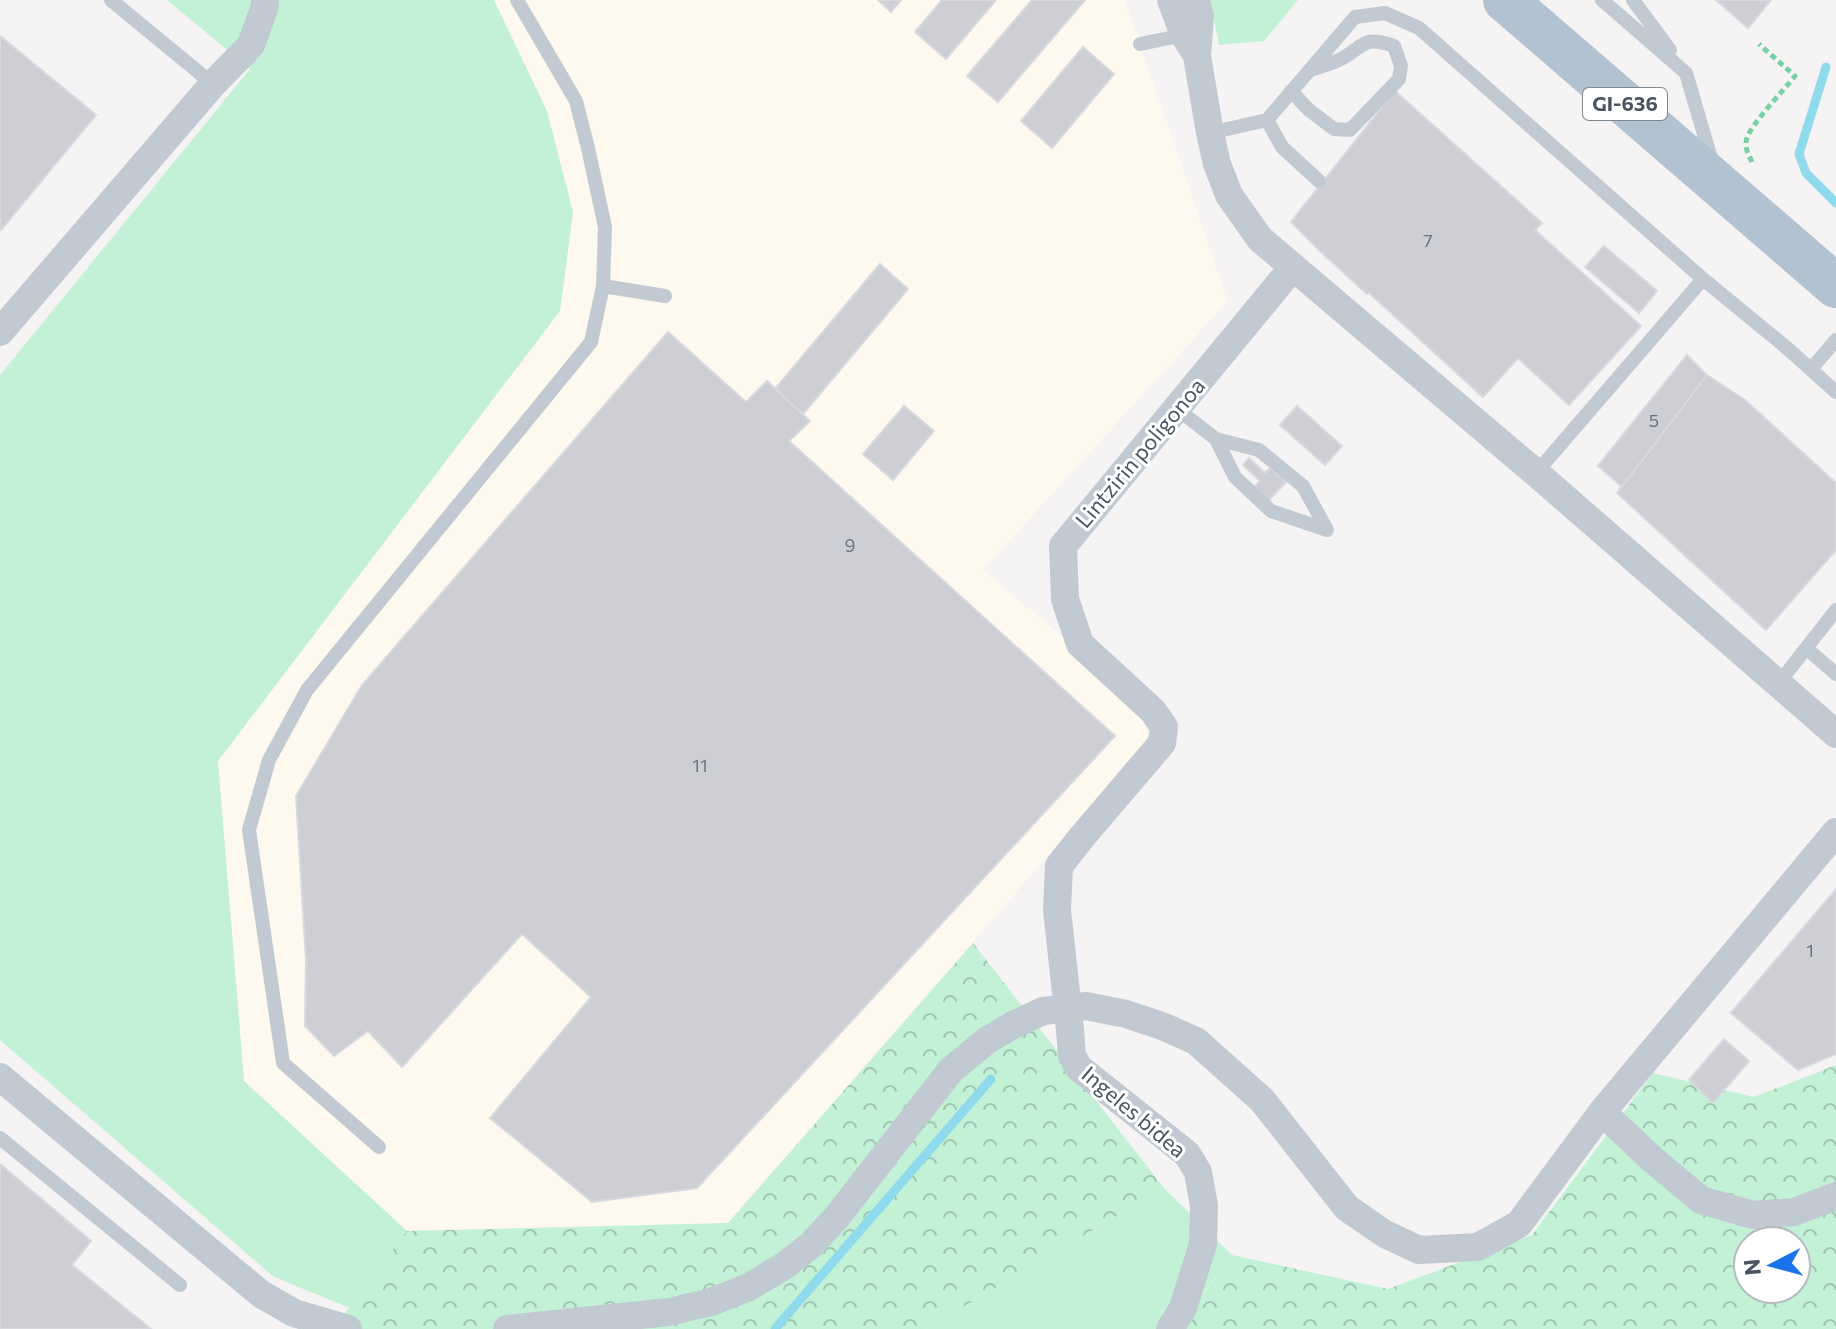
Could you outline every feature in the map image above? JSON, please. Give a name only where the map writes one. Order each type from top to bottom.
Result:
[{"type":"main road","name":"GI-636","points":[[1520,8],[1836,286]]},
{"type":"street","points":[[0,332],[213,84],[251,45],[265,0]]},
{"type":"street","points":[[1171,0],[1191,45],[1217,164],[1229,195],[1260,239],[1536,473],[1836,734]]},
{"type":"street","points":[[1191,45],[1200,16],[1196,0]]},
{"type":"street","name":"Lintzirin poligonoa","points":[[1064,974],[1057,910],[1059,866],[1162,743],[1164,727],[1153,711],[1080,644],[1065,599],[1063,546],[1293,267]]},
{"type":"street","points":[[507,1329],[669,1312],[711,1302],[749,1287],[811,1245],[836,1218],[951,1070],[986,1041],[1013,1025],[1043,1011],[1086,1006],[1126,1014],[1196,1041],[1262,1100],[1347,1208],[1385,1234],[1419,1250],[1478,1247],[1519,1224],[1602,1112],[1836,832]]},
{"type":"street","name":"Ingeles bidea","points":[[1064,974],[1072,1056],[1079,1068],[1187,1154],[1198,1172],[1204,1206],[1203,1244],[1183,1308],[1170,1329]]},
{"type":"street","points":[[0,1077],[291,1317],[348,1329]]},
{"type":"street","points":[[1602,1112],[1701,1200],[1753,1215],[1794,1212],[1836,1196]]},
{"type":"lane","points":[[111,0],[213,84]]},
{"type":"lane","points":[[379,1147],[283,1063],[249,830],[269,760],[307,690],[591,342],[603,286],[605,227],[588,148],[576,101],[517,0]]},
{"type":"lane","points":[[1602,0],[1686,73]]},
{"type":"lane","points":[[1633,0],[1686,73],[1719,185]]},
{"type":"lane","points":[[1210,133],[1267,120],[1355,17],[1385,13],[1419,28],[1836,392]]},
{"type":"lane","points":[[1291,91],[1334,129],[1350,130],[1399,79],[1401,66],[1394,46],[1381,41],[1365,41],[1341,59],[1309,71]]},
{"type":"lane","points":[[1140,44],[1191,45]]},
{"type":"lane","points":[[1267,120],[1282,147],[1319,181]]},
{"type":"lane","points":[[1536,473],[1703,279]]},
{"type":"lane","points":[[603,286],[665,296]]},
{"type":"lane","points":[[1811,369],[1836,340]]},
{"type":"lane","points":[[1177,409],[1216,439],[1259,450],[1303,486],[1327,530],[1271,511],[1235,477],[1216,439]]},
{"type":"lane","points":[[1778,684],[1836,610]]},
{"type":"lane","points":[[1806,648],[1836,674]]},
{"type":"lane","points":[[0,1138],[180,1285]]},
{"type":"path","points":[[1759,44],[1795,76],[1753,127],[1747,139],[1746,151],[1751,162],[1762,171]]},
{"type":"shaded area","points":[[494,0],[1125,0],[1228,301],[983,570],[1145,706],[1148,741],[728,1223],[407,1231],[244,1081],[218,761],[560,310],[573,212],[547,111]]},
{"type":"green space","points":[[167,0],[494,0],[547,111],[573,212],[560,311],[218,761],[244,1081],[407,1231],[350,1308],[274,1277],[0,1040],[0,375],[250,69]]},
{"type":"green space","points":[[1210,0],[1298,0],[1264,41],[1219,45]]},
{"type":"green space","points":[[973,943],[1164,1188],[926,1329],[333,1329],[407,1231],[728,1223]]},
{"type":"green space","points":[[1836,1065],[1836,1329],[1178,1329],[1232,1255],[1388,1289],[1532,1235],[1653,1073],[1754,1097]]},
{"type":"green space","points":[[1164,1188],[1232,1255],[1177,1329],[926,1329]]},
{"type":"building","points":[[878,0],[901,0],[891,12]]},
{"type":"building","points":[[942,0],[996,0],[946,59],[915,32]]},
{"type":"building","points":[[1032,0],[1085,0],[998,102],[967,76]]},
{"type":"building","points":[[1716,0],[1771,0],[1748,28]]},
{"type":"building","points":[[0,36],[96,115],[1,230],[0,230]]},
{"type":"building","points":[[1083,47],[1114,74],[1052,148],[1021,121]]},
{"type":"building","points":[[1395,91],[1542,223],[1535,230],[1641,326],[1569,405],[1518,358],[1483,397],[1291,222]]},
{"type":"building","points":[[1604,246],[1657,291],[1639,313],[1585,267]]},
{"type":"building","points":[[880,264],[908,289],[803,414],[775,389]]},
{"type":"building","points":[[668,332],[746,402],[767,381],[810,421],[789,441],[1115,736],[697,1188],[592,1202],[490,1118],[591,997],[522,934],[402,1067],[368,1031],[334,1056],[305,1026],[306,960],[296,796],[362,685]]},
{"type":"building","points":[[1687,355],[1707,375],[1622,487],[1598,466]]},
{"type":"building","points":[[1707,375],[1745,400],[1836,483],[1836,550],[1766,630],[1617,493]]},
{"type":"building","points":[[904,406],[934,431],[893,480],[863,454]]},
{"type":"building","points":[[1297,406],[1342,446],[1325,465],[1280,425]]},
{"type":"building","points":[[1249,458],[1265,473],[1270,468],[1286,482],[1269,500],[1254,487],[1260,481],[1243,465]]},
{"type":"building","points":[[1836,889],[1836,1054],[1798,1070],[1731,1013]]},
{"type":"building","points":[[1724,1039],[1749,1061],[1713,1103],[1689,1080]]},
{"type":"building","points":[[0,1164],[91,1241],[72,1265],[151,1329],[0,1329]]},
{"type":"waterway","points":[[1826,67],[1799,154],[1806,173],[1836,203]]},
{"type":"waterway","points":[[775,1329],[991,1079]]}]
